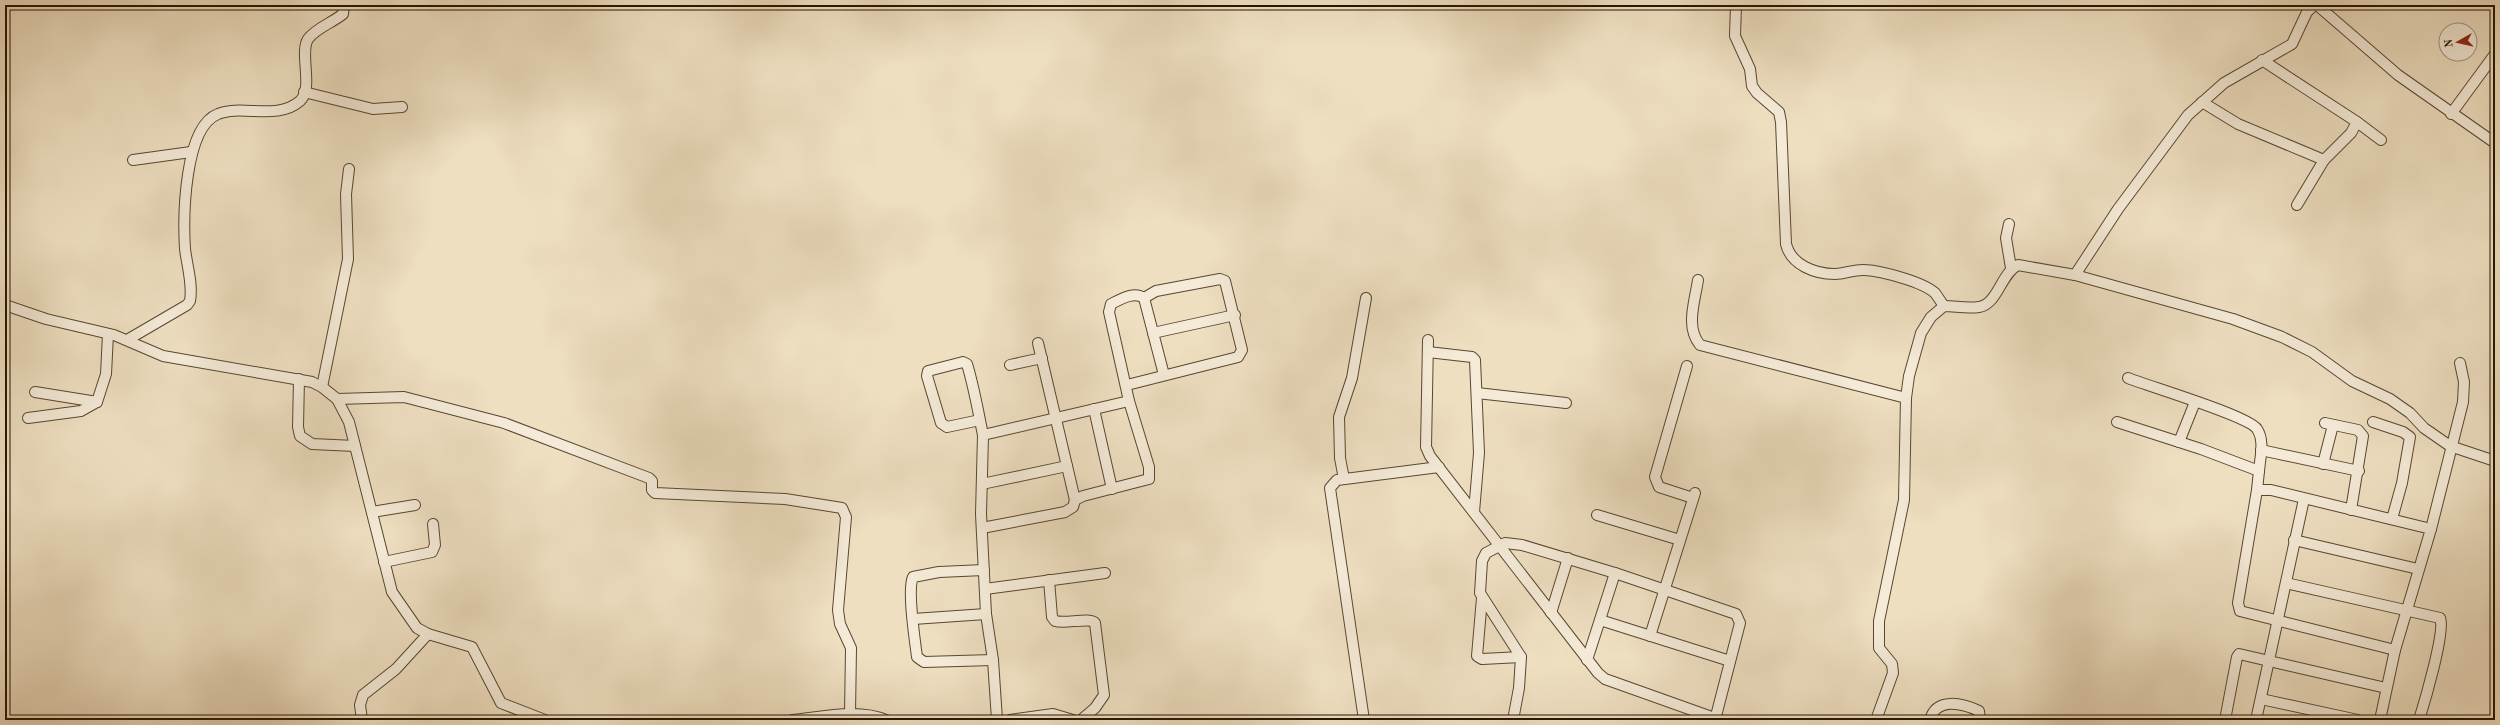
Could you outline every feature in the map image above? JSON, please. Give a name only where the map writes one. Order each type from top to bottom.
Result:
[{"type":"street","points":[[127,340],[187,305],[190,300],[184,216],[191,152],[198,133],[208,118],[219,113],[286,109],[302,99],[304,92],[306,44],[313,33],[343,14],[344,5]]},
{"type":"street","points":[[1736,5],[1735,36],[1750,69],[1752,86],[1757,93],[1778,112],[1782,122],[1786,244],[1790,254],[1802,266],[1826,274],[1872,270],[1920,284],[1934,293],[1944,306]]},
{"type":"street","points":[[2076,275],[2118,209],[2188,115],[2224,83],[2292,44],[2307,12],[2316,5],[2398,75],[2451,114],[2495,143]]},
{"type":"street","points":[[2451,114],[2495,54]]},
{"type":"street","points":[[2262,60],[2357,122],[2381,140]]},
{"type":"street","points":[[304,92],[373,109],[402,107]]},
{"type":"street","points":[[2202,102],[2238,124],[2324,160]]},
{"type":"street","points":[[2297,205],[2324,160],[2351,133],[2357,122]]},
{"type":"street","points":[[133,160],[191,152]]},
{"type":"street","points":[[322,386],[348,258],[346,194],[349,169]]},
{"type":"street","points":[[2009,224],[2006,238],[2011,268]]},
{"type":"street","points":[[1876,720],[1894,673],[1892,664],[1879,648],[1879,621],[1895,553],[1904,500],[1906,398],[1912,363],[1921,333],[1931,317],[1944,306],[1978,307],[1986,305],[2011,268],[2024,264],[2076,275],[2226,317],[2282,337],[2312,352],[2352,381],[2390,399],[2410,412],[2424,428],[2450,446],[2495,461]]},
{"type":"street","points":[[1127,385],[1240,355],[1242,350],[1228,285],[1220,279],[1156,291],[1144,298]]},
{"type":"street","points":[[1698,280],[1691,322],[1693,332],[1700,345],[1906,398]]},
{"type":"street","points":[[1075,500],[1147,480],[1150,476],[1129,401],[1127,385],[1115,342],[1109,308],[1111,304],[1136,295],[1144,298]]},
{"type":"street","points":[[1144,298],[1164,375]]},
{"type":"street","points":[[1344,479],[1340,458],[1340,417],[1352,378],[1366,298]]},
{"type":"street","points":[[5,305],[46,319],[127,340],[145,350],[163,356],[299,379],[322,386],[337,399],[349,422],[384,562],[395,597],[410,621],[428,634],[472,647],[502,703],[545,720]]},
{"type":"street","points":[[1153,333],[1235,314]]},
{"type":"street","points":[[28,418],[81,411],[97,402],[106,374],[108,334]]},
{"type":"street","points":[[1428,340],[1426,447],[1439,467],[1474,512],[1500,546],[1551,613],[1587,660],[1606,678],[1717,720],[1740,623],[1736,614],[1664,589],[1522,544],[1509,543],[1500,546],[1486,553],[1482,561],[1479,582],[1482,598],[1478,656],[1482,659],[1521,656]]},
{"type":"street","points":[[982,528],[1065,512],[1073,508],[1075,500],[1038,343]]},
{"type":"street","points":[[1428,352],[1474,357],[1476,362],[1479,453],[1474,512]]},
{"type":"street","points":[[1010,365],[1042,358]]},
{"type":"street","points":[[980,420],[947,427],[941,423],[926,376],[928,371],[966,362],[980,420],[983,435],[982,528],[986,614],[993,660],[997,720]]},
{"type":"street","points":[[2380,720],[2394,650],[2431,529],[2450,446],[2463,402],[2464,382],[2460,363]]},
{"type":"street","points":[[1650,636],[1694,495],[1659,487],[1655,477],[1688,366]]},
{"type":"street","points":[[2128,378],[2237,417],[2257,428],[2261,440],[2257,490],[2238,607],[2244,613],[2394,650]]},
{"type":"street","points":[[299,379],[300,436],[312,444],[355,446]]},
{"type":"street","points":[[35,392],[97,402]]},
{"type":"street","points":[[1477,393],[1566,403]]},
{"type":"street","points":[[337,399],[404,397],[504,423],[652,479],[652,490],[655,493],[785,499],[843,509],[846,517],[838,610],[840,624],[851,648],[850,714]]},
{"type":"street","points":[[983,435],[1129,401]]},
{"type":"street","points":[[2179,442],[2195,402]]},
{"type":"street","points":[[1094,409],[1112,489]]},
{"type":"street","points":[[2117,422],[2179,442],[2258,471]]},
{"type":"street","points":[[2373,422],[2410,437],[2402,483],[2392,518]]},
{"type":"street","points":[[2323,464],[2329,424],[2358,430],[2362,434],[2359,471],[2351,510]]},
{"type":"street","points":[[2261,450],[2359,471]]},
{"type":"street","points":[[982,484],[1067,466]]},
{"type":"street","points":[[1364,720],[1331,499],[1332,485],[1337,480],[1439,467]]},
{"type":"street","points":[[2257,490],[2271,490],[2304,500],[2392,518],[2431,529]]},
{"type":"street","points":[[2256,720],[2294,540],[2304,500]]},
{"type":"street","points":[[372,512],[415,505]]},
{"type":"street","points":[[1597,515],[1680,540]]},
{"type":"street","points":[[384,562],[432,552],[436,546],[434,524]]},
{"type":"street","points":[[2294,540],[2418,568]]},
{"type":"street","points":[[1551,613],[1568,558]]},
{"type":"street","points":[[984,570],[915,575],[911,582],[913,619],[917,657],[923,662],[993,660]]},
{"type":"street","points":[[985,589],[1105,573]]},
{"type":"street","points":[[1587,660],[1615,573]]},
{"type":"street","points":[[1049,580],[1052,617],[1055,622],[1062,624],[1090,620],[1095,623],[1104,695],[1095,708],[1081,720]]},
{"type":"street","points":[[2286,583],[2440,618],[2441,620],[2429,688],[2420,720]]},
{"type":"street","points":[[1482,598],[1506,631],[1521,656],[1519,688],[1513,720]]},
{"type":"street","points":[[913,619],[986,614]]},
{"type":"street","points":[[1600,620],[1730,661]]},
{"type":"street","points":[[362,720],[360,705],[364,695],[396,669],[428,634]]},
{"type":"street","points":[[2225,720],[2238,655],[2269,660],[2386,688]]},
{"type":"street","points":[[2261,699],[2323,717],[2358,720]]},
{"type":"street","points":[[1930,720],[1933,711],[1938,706],[1954,704],[1979,711],[1980,720]]},
{"type":"street","points":[[792,720],[850,714],[871,715],[886,720]]},
{"type":"street","points":[[1010,720],[1053,714],[1073,720]]}]
